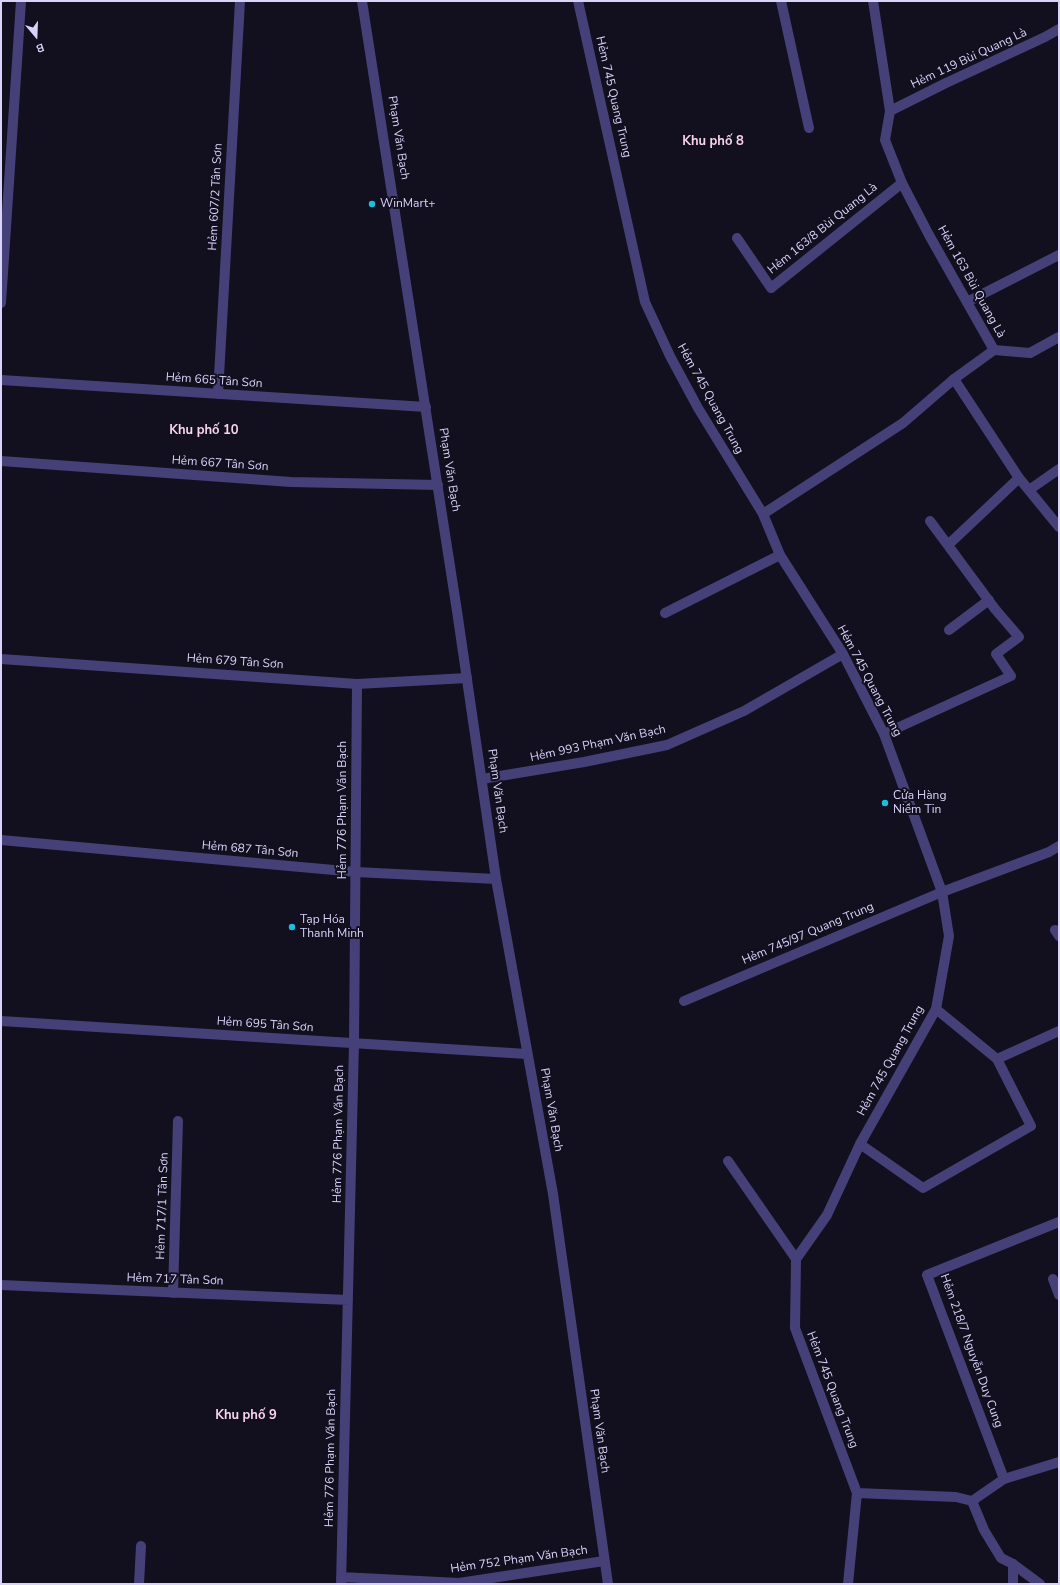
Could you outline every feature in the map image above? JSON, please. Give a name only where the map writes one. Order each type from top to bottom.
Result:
[{"type":"street","points":[[1,303],[21,1]]},
{"type":"street","name":"Hẻm 607/2 Tân Sơn","points":[[218,394],[240,1]]},
{"type":"street","name":"Phạm Văn Bạch","points":[[362,1],[438,485],[496,879],[553,1194],[608,1584]]},
{"type":"street","name":"Hẻm 745 Quang Trung","points":[[578,1],[645,302],[670,356],[698,408],[762,514],[780,554],[843,654],[884,734],[942,892],[949,936],[936,1009],[860,1144],[827,1215],[796,1259],[795,1328],[857,1493],[848,1584]]},
{"type":"street","points":[[780,1],[809,128]]},
{"type":"street","name":"Hẻm 163 Bùi Quang Là","points":[[762,514],[904,423],[954,379],[994,350],[902,183],[885,140],[890,111],[874,1]]},
{"type":"street","name":"Hẻm 119 Bùi Quang Là","points":[[890,111],[946,83],[1046,37],[1059,29]]},
{"type":"street","name":"Hẻm 163/8 Bùi Quang Là","points":[[736,238],[771,288],[902,183]]},
{"type":"street","points":[[967,302],[1059,255]]},
{"type":"street","points":[[994,350],[1030,353],[1059,337]]},
{"type":"street","points":[[954,379],[1019,478],[1059,527]]},
{"type":"street","name":"Hẻm 665 Tân Sơn","points":[[1,380],[426,407]]},
{"type":"street","name":"Hẻm 667 Tân Sơn","points":[[1,461],[291,482],[438,485]]},
{"type":"street","points":[[1029,490],[1059,469]]},
{"type":"street","points":[[948,545],[1019,478]]},
{"type":"street","points":[[884,734],[1011,676],[996,654],[1019,637],[989,600],[930,521]]},
{"type":"street","points":[[665,613],[780,554]]},
{"type":"street","points":[[949,630],[989,600]]},
{"type":"street","name":"Hẻm 993 Phạm Văn Bạch","points":[[482,779],[584,762],[667,745],[744,711],[843,654]]},
{"type":"street","name":"Hẻm 679 Tân Sơn","points":[[1,659],[358,684],[467,678]]},
{"type":"street","name":"Hẻm 776 Phạm Văn Bạch","points":[[341,1580],[354,1043],[358,684]]},
{"type":"street","name":"Hẻm 687 Tân Sơn","points":[[1,840],[356,872],[496,879]]},
{"type":"street","name":"Hẻm 745/97 Quang Trung","points":[[684,1001],[942,892],[1049,852],[1059,846]]},
{"type":"street","points":[[860,1144],[923,1188],[1031,1126],[997,1059],[936,1009]]},
{"type":"street","name":"Hẻm 695 Tân Sơn","points":[[1,1021],[527,1054]]},
{"type":"street","points":[[997,1059],[1059,1031]]},
{"type":"street","name":"Hẻm 717/1 Tân Sơn","points":[[173,1293],[178,1121]]},
{"type":"street","points":[[728,1160],[796,1259]]},
{"type":"street","name":"Hẻm 218/7 Nguyễn Duy Cung","points":[[1004,1479],[927,1275],[1059,1222]]},
{"type":"street","points":[[1053,1279],[1059,1295]]},
{"type":"street","name":"Hẻm 717 Tân Sơn","points":[[1,1285],[348,1300]]},
{"type":"street","points":[[857,1493],[956,1497],[972,1501],[1004,1479],[1059,1462]]},
{"type":"street","points":[[972,1501],[984,1530],[1001,1558],[1013,1564],[1040,1584]]},
{"type":"street","points":[[139,1584],[140,1546]]},
{"type":"street","name":"Hẻm 752 Phạm Văn Bạch","points":[[341,1580],[459,1583],[604,1561]]},
{"type":"street","points":[[1013,1564],[1013,1584]]},
{"type":"place","name":"WinMart+","points":[[372,204]]},
{"type":"place","name":"Cửa Hàng Niềm Tin","points":[[885,803]]},
{"type":"place","name":"Tạp Hóa Thanh Minh","points":[[292,927]]},
{"type":"district","name":"Khu phố 8","points":[[713,142]]},
{"type":"district","name":"Khu phố 10","points":[[204,431]]},
{"type":"district","name":"Khu phố 9","points":[[246,1416]]}]
